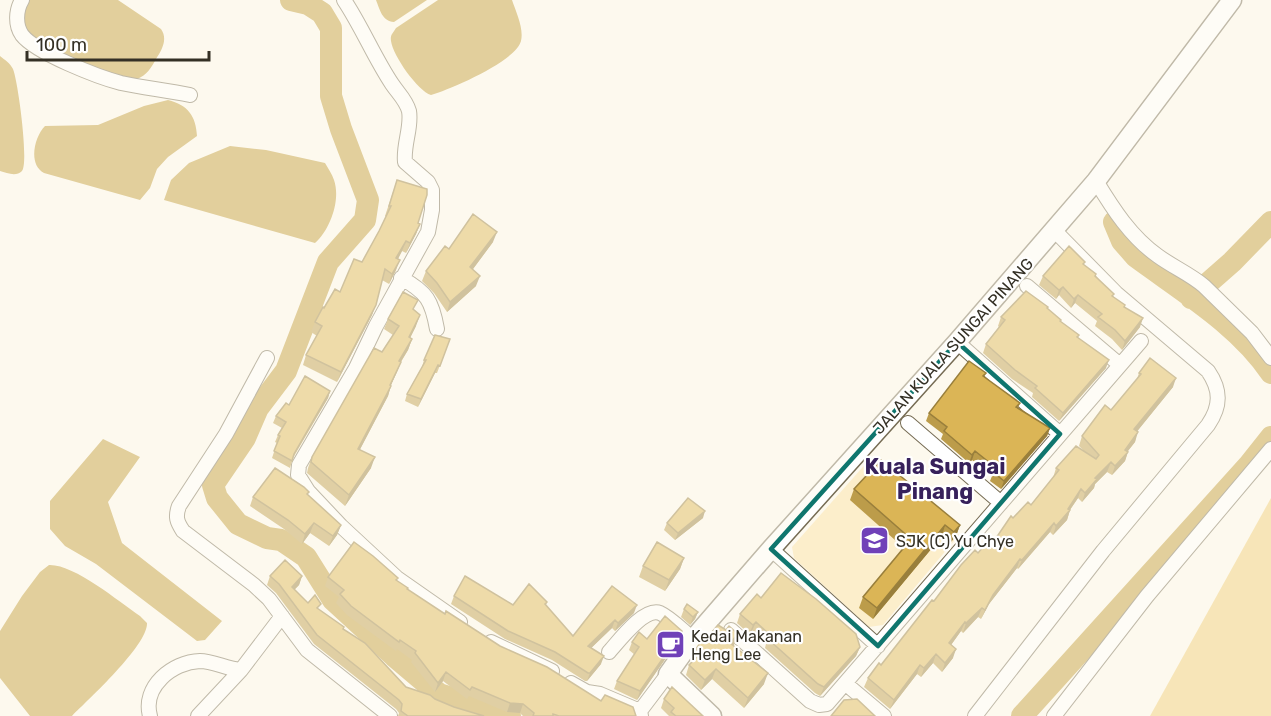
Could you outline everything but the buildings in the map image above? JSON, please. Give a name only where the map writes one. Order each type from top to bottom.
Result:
[{"type":"street","points":[[22,0],[17,15],[19,31],[25,39],[40,49],[71,64],[122,83],[190,95]]},
{"type":"street","points":[[344,0],[408,109],[405,162],[428,182],[434,193],[428,232],[401,278],[356,368],[299,465],[298,475],[308,491],[341,526],[397,578],[469,628]]},
{"type":"street","name":"JALAN KUALA SUNGAI PINANG","points":[[640,713],[693,639],[1055,231],[1096,181],[1233,0]]},
{"type":"street","points":[[1096,181],[1117,214],[1142,243],[1167,263],[1200,283],[1252,333],[1271,358]]},
{"type":"street","points":[[975,716],[1103,551],[1208,425],[1214,416],[1219,398],[1216,385],[1208,372],[1116,293],[1055,231]]},
{"type":"street","points":[[401,278],[413,284],[431,301],[437,329]]},
{"type":"street","points":[[1027,286],[1120,365]]},
{"type":"street","points":[[731,630],[810,701],[819,705],[827,704],[1141,341]]},
{"type":"street","points":[[957,342],[1060,434]]},
{"type":"street","points":[[267,358],[226,434],[179,506],[176,515],[178,523],[183,531],[254,585],[282,616],[307,650],[390,716]]},
{"type":"street","points":[[908,423],[1001,503]]},
{"type":"street","points":[[1054,716],[1147,596],[1271,449]]},
{"type":"street","points":[[771,549],[878,646]]},
{"type":"street","points":[[609,652],[643,616],[656,612],[662,614],[693,639]]},
{"type":"street","points":[[198,716],[241,670],[282,616]]},
{"type":"street","points":[[482,636],[548,668],[581,689],[605,695],[640,713]]},
{"type":"street","points":[[150,716],[148,701],[154,686],[167,674],[182,665],[200,661],[241,670]]},
{"type":"street","points":[[668,674],[712,716]]},
{"type":"street","points":[[846,684],[884,716]]},
{"type":"highlighted area","points":[[957,342],[1060,434],[878,646],[771,549]]},
{"type":"shaded area","points":[[25,0],[118,0],[161,29],[164,37],[163,44],[151,68],[137,79],[97,71],[57,54],[22,30]]},
{"type":"shaded area","points":[[376,0],[427,0],[394,22],[384,17]]},
{"type":"shaded area","points":[[438,0],[512,0],[522,36],[517,49],[496,65],[467,81],[431,95],[420,87],[407,72],[396,55],[391,39],[396,28]]},
{"type":"shaded area","points":[[0,56],[13,69],[20,104],[24,165],[22,171],[17,174],[0,171]]},
{"type":"shaded area","points":[[168,100],[181,105],[190,112],[197,136],[168,157],[157,169],[150,188],[140,200],[44,173],[36,164],[34,151],[38,137],[45,126],[98,125],[144,106]]},
{"type":"shaded area","points":[[230,146],[266,150],[325,163],[336,188],[335,205],[329,223],[315,243],[164,200],[171,180],[189,163]]},
{"type":"shaded area","points":[[103,439],[140,457],[108,502],[122,543],[222,621],[205,640],[197,641],[96,564],[65,546],[50,529],[50,501]]},
{"type":"shaded area","name":"SJK (C) Yu Chye","points":[[869,460],[959,535],[883,625],[869,627],[794,558],[792,547]]},
{"type":"shaded area","points":[[1271,498],[1271,716],[1150,716]]},
{"type":"shaded area","points":[[49,565],[71,570],[83,577],[147,623],[145,633],[128,658],[72,716],[30,716],[0,678],[0,631],[22,596],[40,572]]},
{"type":"waterway","points":[[291,0],[308,4],[322,13],[331,28],[331,96],[368,200],[365,220],[328,262],[286,371],[258,408],[245,438],[213,485],[217,498],[238,524],[267,538],[281,540],[306,557],[333,600],[439,694],[510,716]]},
{"type":"waterway","points":[[1114,222],[1122,241],[1136,257],[1226,324],[1243,339],[1271,373]]},
{"type":"waterway","points":[[1191,298],[1232,262],[1271,222]]},
{"type":"waterway","points":[[1022,716],[1248,466],[1271,437]]},
{"type":"place","name":"SJK (C) Yu Chye","points":[[875,541]]},
{"type":"place","name":"Kedai Makanan Heng Lee","points":[[670,645]]},
{"type":"district","name":"Kuala Sungai Pinang","points":[[935,479]]}]
